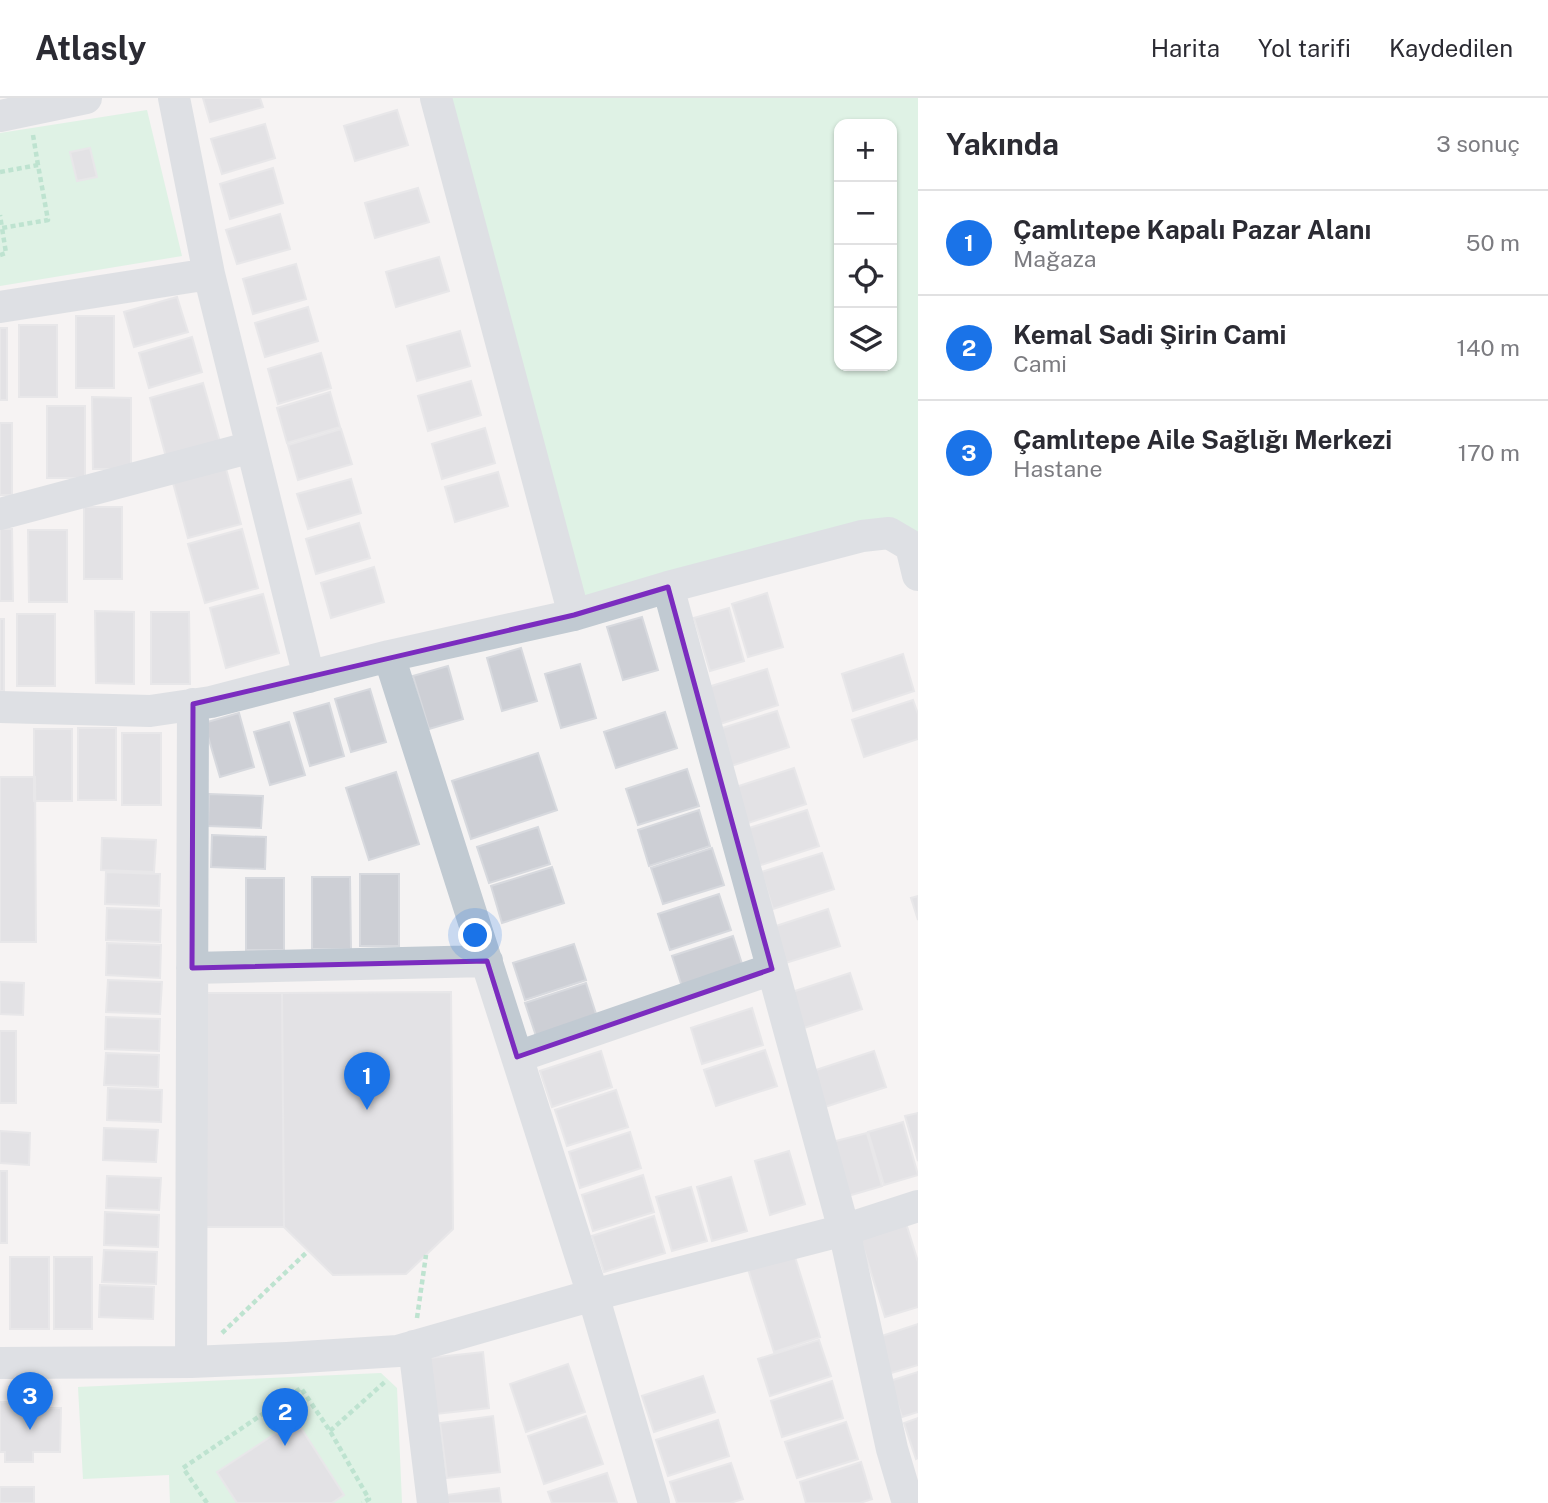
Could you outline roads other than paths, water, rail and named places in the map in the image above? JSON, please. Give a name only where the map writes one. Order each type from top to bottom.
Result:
[{"type":"street","points":[[0,116],[86,98]]},
{"type":"street","points":[[174,98],[209,274],[309,677]]},
{"type":"street","points":[[436,98],[574,615]]},
{"type":"street","points":[[0,307],[209,274]]},
{"type":"street","points":[[0,514],[252,447]]},
{"type":"street","points":[[0,707],[150,711],[211,702],[389,656],[574,615],[668,587],[862,536],[889,533],[911,546],[918,575]]},
{"type":"street","points":[[668,587],[844,1230],[892,1449],[908,1503]]},
{"type":"street","points":[[389,656],[593,1295],[654,1503]]},
{"type":"street","points":[[191,1362],[193,704]]},
{"type":"street","points":[[192,968],[486,961]]},
{"type":"street","points":[[517,1057],[772,969]]},
{"type":"street","points":[[0,1363],[191,1362],[398,1351],[593,1295],[844,1230],[918,1206]]},
{"type":"street","points":[[414,1346],[433,1503]]},
{"type":"place","name":"Çamlıtepe Kapalı Pazar Alanı","points":[[367,1110]]},
{"type":"place","name":"Çamlıtepe Aile Sağlığı Merkezi","points":[[30,1430]]},
{"type":"place","name":"Kemal Sadi Şirin Cami","points":[[285,1446]]}]
